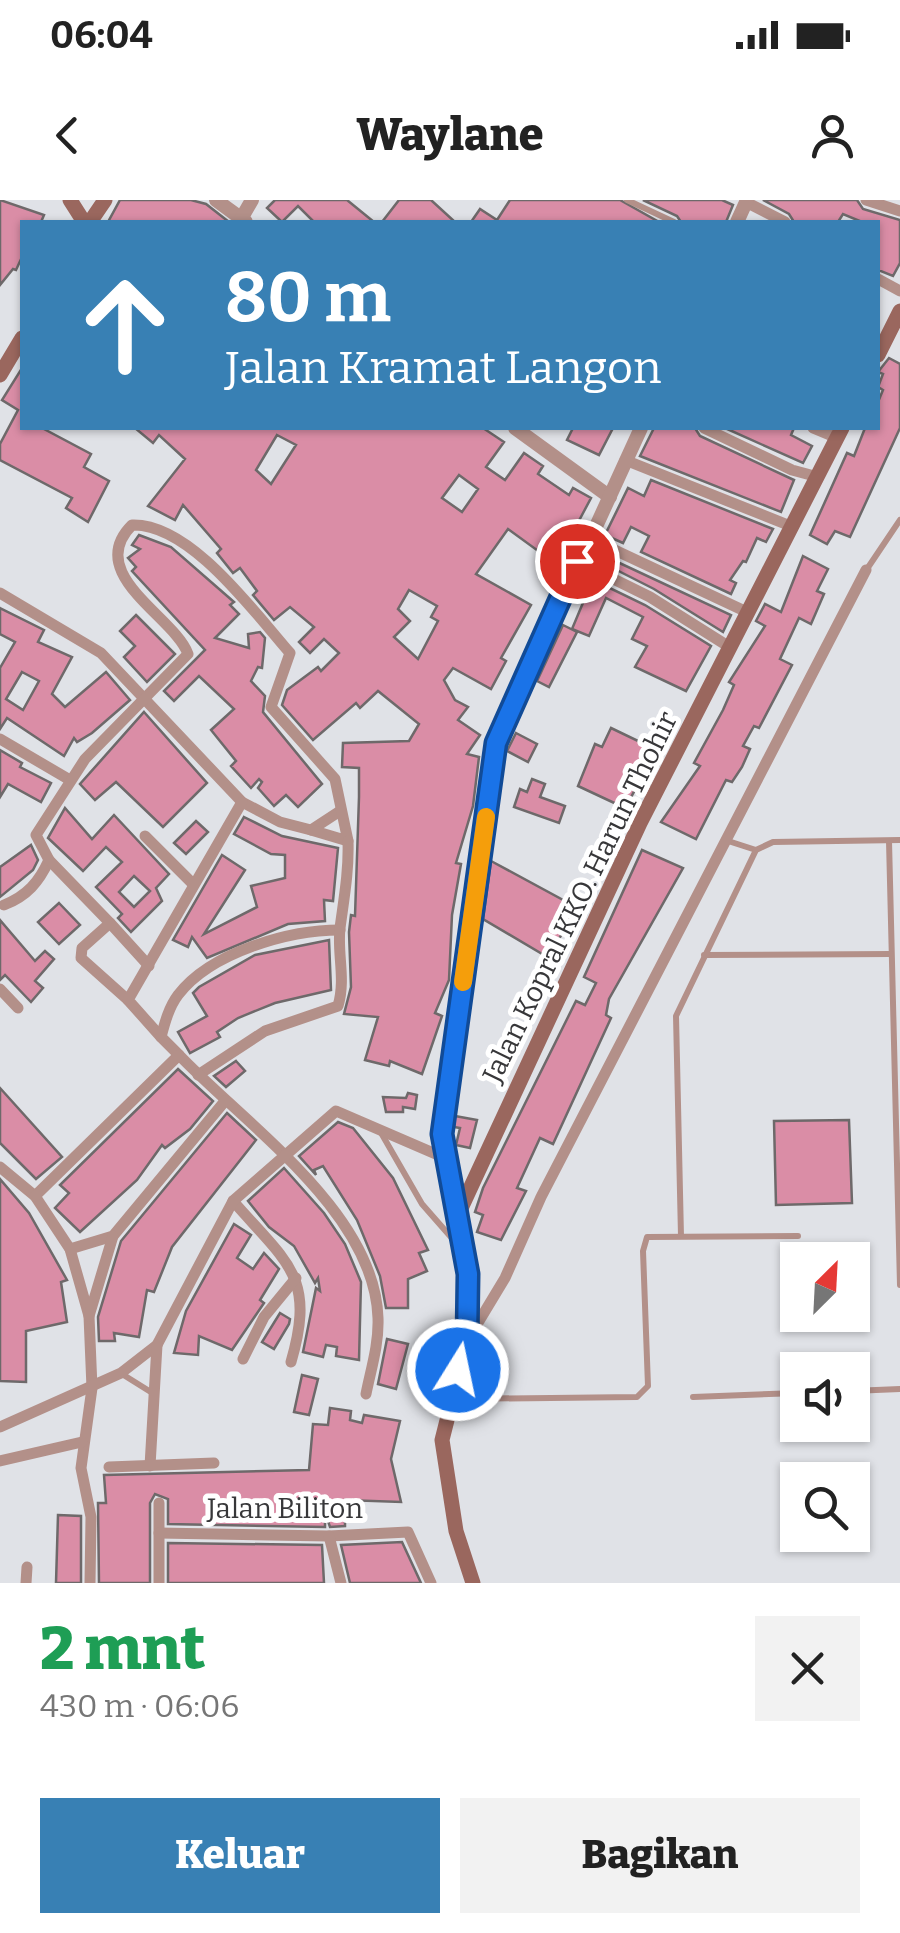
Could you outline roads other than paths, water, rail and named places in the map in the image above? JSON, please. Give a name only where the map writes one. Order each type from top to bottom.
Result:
[{"type":"main road","points":[[70,200],[86,220]]},
{"type":"main road","points":[[880,350],[900,310]]},
{"type":"main road","points":[[0,374],[20,341]]},
{"type":"main road","name":"Jalan Kopral KKO. Harun Thohir","points":[[456,1219],[640,823],[839,433]]},
{"type":"main road","points":[[456,1219],[468,1274],[467,1341],[442,1440],[456,1531],[472,1583]]},
{"type":"street","points":[[216,200],[244,220],[252,200]]},
{"type":"street","points":[[866,200],[900,211]]},
{"type":"street","points":[[745,201],[781,220]]},
{"type":"street","points":[[518,430],[610,497]]},
{"type":"street","points":[[456,1219],[442,1134],[496,743],[639,430]]},
{"type":"street","points":[[708,430],[792,470],[818,477]]},
{"type":"street","points":[[624,460],[792,527]]},
{"type":"street","points":[[149,966],[49,860],[36,834],[96,747],[188,652],[126,584],[120,551],[125,531],[137,524],[162,529],[192,550],[290,653],[272,707],[330,770],[348,841],[346,905],[340,930],[343,988],[338,1006],[265,1031],[198,1075]]},
{"type":"street","points":[[590,538],[749,613]]},
{"type":"street","points":[[577,561],[650,598],[730,648]]},
{"type":"street","points":[[467,1341],[505,1278],[525,1230],[866,570]]},
{"type":"street","points":[[0,592],[91,646],[147,698],[242,802],[280,822],[348,841]]},
{"type":"street","points":[[0,739],[70,780]]},
{"type":"street","points":[[128,1000],[242,802]]},
{"type":"street","points":[[311,830],[340,811]]},
{"type":"street","points":[[145,836],[193,884]]},
{"type":"street","points":[[4,904],[20,898],[40,878],[49,860]]},
{"type":"street","points":[[110,924],[80,953],[198,1075],[284,1154],[343,1224],[372,1283],[378,1336],[366,1394]]},
{"type":"street","points":[[161,1038],[179,994],[218,965],[271,939],[306,930],[340,930]]},
{"type":"street","points":[[0,989],[18,1008]]},
{"type":"street","points":[[35,1196],[178,1055]]},
{"type":"street","points":[[89,1316],[112,1236],[225,1101]]},
{"type":"street","points":[[0,1426],[122,1374],[157,1345],[233,1201],[336,1111],[445,1158]]},
{"type":"street","points":[[0,1167],[35,1196],[70,1250],[89,1316],[92,1388],[80,1468],[91,1517],[90,1583]]},
{"type":"street","points":[[233,1201],[296,1278],[304,1312],[291,1362]]},
{"type":"street","points":[[70,1250],[112,1236]]},
{"type":"street","points":[[243,1359],[269,1308],[296,1278]]},
{"type":"street","points":[[150,1466],[157,1345]]},
{"type":"street","points":[[0,1461],[82,1442]]},
{"type":"street","points":[[110,1467],[214,1463]]},
{"type":"street","points":[[158,1503],[159,1583]]},
{"type":"street","name":"Jalan Biliton","points":[[159,1534],[411,1533],[431,1583]]},
{"type":"street","points":[[329,1536],[342,1583]]},
{"type":"street","points":[[26,1583],[27,1567]]},
{"type":"lane","points":[[627,200],[670,220]]},
{"type":"lane","points":[[866,570],[900,520]]},
{"type":"lane","points":[[725,840],[756,850]]},
{"type":"lane","points":[[681,1236],[676,1024],[756,850],[773,842],[900,840]]},
{"type":"lane","points":[[889,842],[900,1286]]},
{"type":"lane","points":[[704,956],[891,954]]},
{"type":"lane","points":[[380,1129],[422,1204],[440,1230],[462,1248]]},
{"type":"lane","points":[[450,1399],[637,1398],[648,1386],[644,1242],[647,1237],[798,1236]]},
{"type":"lane","points":[[122,1374],[157,1396]]},
{"type":"lane","points":[[870,1390],[900,1389]]},
{"type":"lane","points":[[693,1398],[780,1394]]}]
